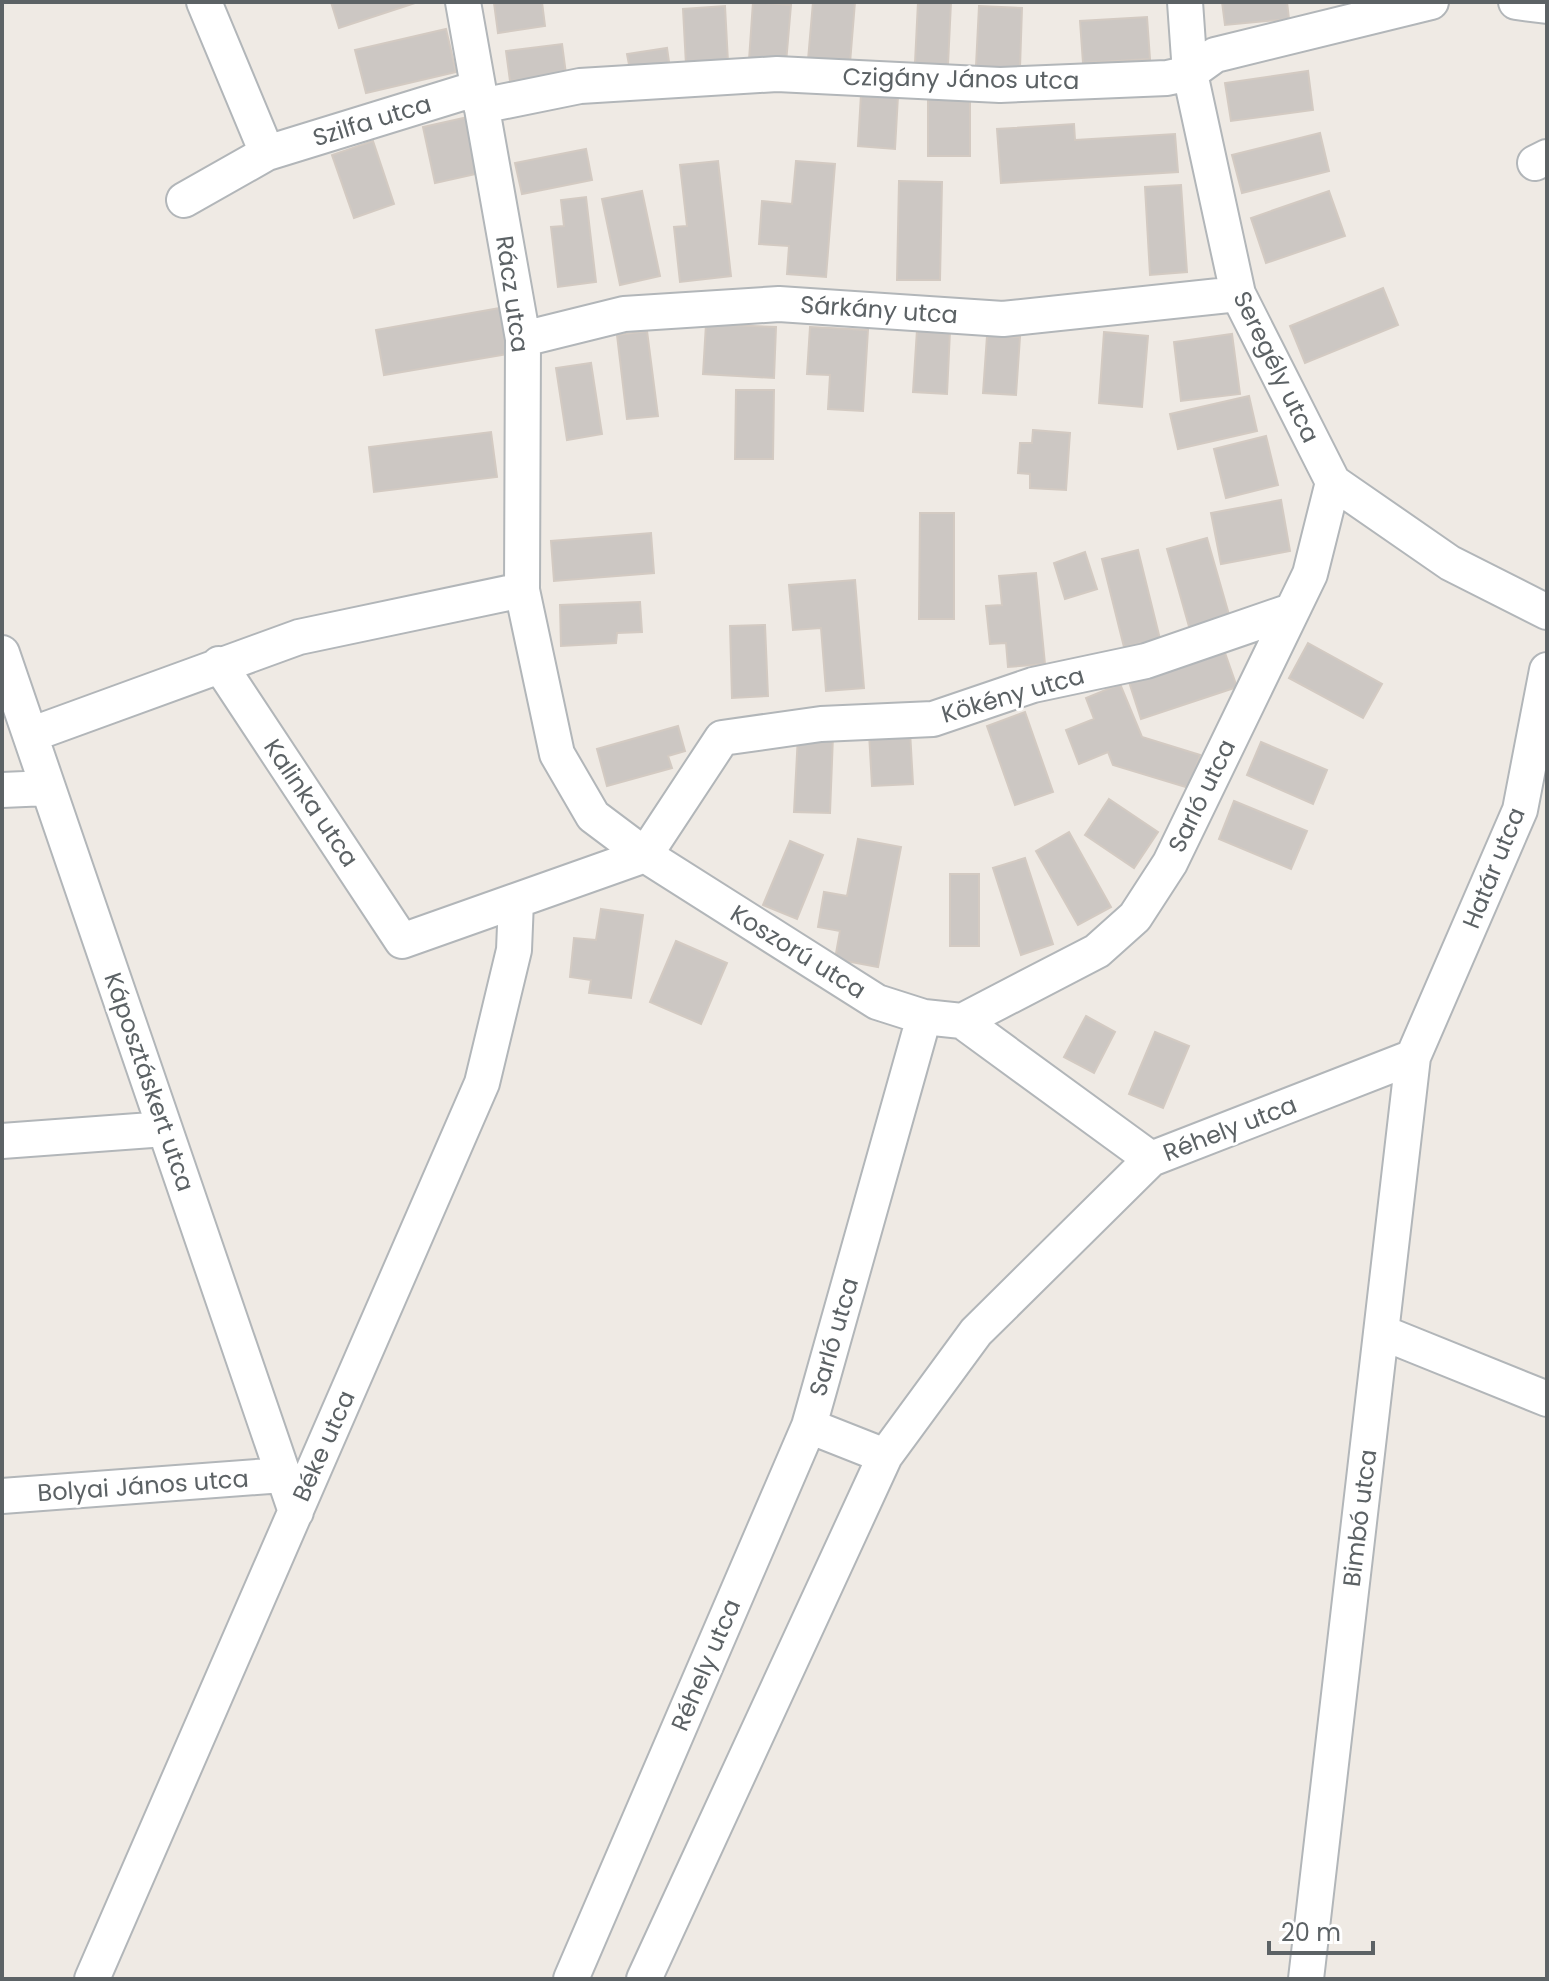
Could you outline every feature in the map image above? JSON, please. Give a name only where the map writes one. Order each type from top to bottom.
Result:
[{"type":"street","points":[[204,2],[267,153]]},
{"type":"street","name":"Rácz utca","points":[[463,2],[523,339],[522,590],[557,754],[593,816],[645,855]]},
{"type":"street","name":"Seregély utca","points":[[1185,2],[1190,73],[1238,294],[1333,482],[1450,563],[1547,612]]},
{"type":"street","name":"Czigány János utca","points":[[480,97],[580,86],[777,74],[1000,85],[1167,78],[1190,73],[1215,55],[1431,2]]},
{"type":"street","points":[[1516,2],[1547,6]]},
{"type":"street","name":"Szilfa utca","points":[[184,200],[267,153],[480,97]]},
{"type":"street","name":"Sárkány utca","points":[[523,339],[624,314],[779,304],[1003,319],[1238,294]]},
{"type":"street","name":"Sarló utca","points":[[962,1021],[1097,951],[1135,917],[1170,863],[1310,574],[1333,482]]},
{"type":"street","points":[[30,735],[299,637],[522,590]]},
{"type":"street","name":"Kökény utca","points":[[645,855],[722,738],[821,724],[933,719],[1033,685],[1146,661],[1291,611]]},
{"type":"street","name":"Káposztáskert utca","points":[[2,653],[296,1512]]},
{"type":"street","name":"Kalinka utca","points":[[219,664],[402,941],[516,901]]},
{"type":"street","name":"Határ utca","points":[[1413,1057],[1534,816],[1547,670]]},
{"type":"street","points":[[2,790],[48,788]]},
{"type":"street","points":[[516,901],[645,855]]},
{"type":"street","name":"Koszorú utca","points":[[645,855],[877,1002],[924,1017],[962,1021]]},
{"type":"street","name":"Béke utca","points":[[92,1979],[482,1083],[514,950],[516,901]]},
{"type":"street","name":"Sarló utca","points":[[809,1426],[924,1017]]},
{"type":"street","points":[[962,1021],[1151,1159]]},
{"type":"street","name":"Réhely utca","points":[[644,1979],[885,1456],[976,1332],[1151,1159],[1413,1057]]},
{"type":"street","name":"Bimbó utca","points":[[1306,1979],[1413,1057]]},
{"type":"street","points":[[2,1141],[165,1129]]},
{"type":"street","points":[[1381,1332],[1547,1399]]},
{"type":"street","points":[[809,1426],[885,1456]]},
{"type":"street","name":"Réhely utca","points":[[571,1979],[809,1426]]},
{"type":"street","name":"Bolyai János utca","points":[[2,1496],[283,1475]]},
{"type":"building","points":[[331,2],[418,2],[339,28]]},
{"type":"building","points":[[542,2],[545,26],[498,33],[494,3]]},
{"type":"building","points":[[753,2],[791,5],[786,63],[749,60]]},
{"type":"building","points":[[813,2],[855,2],[850,63],[808,60]]},
{"type":"building","points":[[918,2],[951,2],[948,65],[915,63]]},
{"type":"building","points":[[1222,2],[1287,2],[1289,19],[1225,25]]},
{"type":"building","points":[[725,6],[728,62],[686,65],[683,9]]},
{"type":"building","points":[[979,6],[1022,8],[1020,68],[976,66]]},
{"type":"building","points":[[1147,17],[1150,59],[1083,63],[1080,21]]},
{"type":"building","points":[[446,29],[456,72],[366,93],[355,50]]},
{"type":"building","points":[[562,44],[566,74],[510,81],[506,51]]},
{"type":"building","points":[[667,48],[670,69],[631,75],[627,54]]},
{"type":"building","points":[[1308,71],[1313,110],[1231,121],[1225,83]]},
{"type":"building","points":[[861,94],[898,96],[895,149],[858,146]]},
{"type":"building","points":[[928,99],[970,99],[970,156],[928,156]]},
{"type":"building","points":[[468,117],[480,173],[435,183],[423,127]]},
{"type":"building","points":[[1074,124],[1075,140],[1175,134],[1178,172],[1001,183],[997,129]]},
{"type":"building","points":[[1320,133],[1329,171],[1242,193],[1232,155]]},
{"type":"building","points":[[373,141],[394,204],[354,218],[332,155]]},
{"type":"building","points":[[586,149],[592,180],[522,194],[515,163]]},
{"type":"building","points":[[718,161],[731,276],[680,282],[674,227],[687,226],[680,165]]},
{"type":"building","points":[[796,161],[835,164],[826,277],[787,274],[789,246],[759,244],[762,201],[792,204]]},
{"type":"building","points":[[899,181],[942,182],[940,280],[897,280]]},
{"type":"building","points":[[1181,185],[1187,272],[1150,275],[1145,187]]},
{"type":"building","points":[[642,191],[660,276],[620,285],[602,199]]},
{"type":"building","points":[[1329,191],[1345,236],[1266,263],[1251,218]]},
{"type":"building","points":[[586,197],[596,282],[558,287],[551,227],[564,226],[561,200]]},
{"type":"building","points":[[1383,288],[1398,325],[1305,363],[1290,326]]},
{"type":"building","points":[[500,308],[508,354],[384,375],[376,330]]},
{"type":"building","points":[[706,324],[776,327],[774,378],[703,374]]},
{"type":"building","points":[[810,327],[868,330],[863,411],[828,409],[830,375],[807,374]]},
{"type":"building","points":[[917,330],[950,331],[947,394],[913,392]]},
{"type":"building","points":[[647,331],[658,416],[627,419],[617,335]]},
{"type":"building","points":[[1104,332],[1148,336],[1142,407],[1099,403]]},
{"type":"building","points":[[1232,334],[1240,394],[1181,401],[1174,342]]},
{"type":"building","points":[[987,336],[1020,337],[1016,395],[983,393]]},
{"type":"building","points":[[591,363],[602,434],[567,440],[556,368]]},
{"type":"building","points":[[736,390],[774,390],[773,459],[735,459]]},
{"type":"building","points":[[1249,396],[1257,431],[1178,449],[1170,414]]},
{"type":"building","points":[[1033,430],[1070,433],[1066,490],[1030,488],[1030,474],[1018,473],[1020,443],[1032,443]]},
{"type":"building","points":[[491,432],[497,477],[374,492],[369,447]]},
{"type":"building","points":[[1266,436],[1278,485],[1226,498],[1214,449]]},
{"type":"building","points":[[1281,500],[1290,551],[1221,564],[1211,513]]},
{"type":"building","points":[[920,513],[954,513],[954,619],[919,619]]},
{"type":"building","points":[[651,533],[654,573],[554,581],[551,541]]},
{"type":"building","points":[[1207,538],[1230,618],[1190,630],[1167,549]]},
{"type":"building","points":[[1138,550],[1160,639],[1124,647],[1102,559]]},
{"type":"building","points":[[1085,552],[1097,589],[1065,599],[1054,563]]},
{"type":"building","points":[[1036,573],[1045,664],[1008,667],[1006,643],[990,644],[986,606],[1002,605],[999,576]]},
{"type":"building","points":[[855,580],[864,688],[826,691],[821,628],[793,630],[789,585]]},
{"type":"building","points":[[640,602],[642,632],[617,633],[616,643],[561,646],[560,605]]},
{"type":"building","points":[[765,625],[768,696],[732,698],[730,626]]},
{"type":"building","points":[[1308,643],[1382,684],[1363,718],[1289,678]]},
{"type":"building","points":[[1224,650],[1237,687],[1141,719],[1129,682]]},
{"type":"building","points":[[1120,684],[1142,737],[1200,755],[1189,788],[1113,765],[1108,752],[1079,764],[1066,730],[1094,719],[1086,698]]},
{"type":"building","points":[[1025,712],[1053,792],[1015,805],[987,726]]},
{"type":"building","points":[[678,726],[685,751],[668,756],[672,768],[607,786],[597,749]]},
{"type":"building","points":[[910,731],[913,784],[872,786],[869,733]]},
{"type":"building","points":[[798,735],[833,736],[830,813],[794,812]]},
{"type":"building","points":[[1261,742],[1327,770],[1313,804],[1247,775]]},
{"type":"building","points":[[1109,799],[1158,832],[1134,868],[1085,835]]},
{"type":"building","points":[[1234,801],[1307,831],[1291,869],[1219,839]]},
{"type":"building","points":[[1069,832],[1111,907],[1078,925],[1036,851]]},
{"type":"building","points":[[858,839],[901,847],[878,967],[835,959],[840,931],[818,927],[824,892],[847,896]]},
{"type":"building","points":[[790,841],[823,855],[797,919],[763,905]]},
{"type":"building","points":[[1025,858],[1053,944],[1021,955],[993,868]]},
{"type":"building","points":[[950,874],[979,874],[979,946],[950,946]]},
{"type":"building","points":[[601,909],[643,915],[631,998],[589,993],[591,980],[570,977],[574,938],[596,940]]},
{"type":"building","points":[[676,941],[727,963],[701,1024],[650,1002]]},
{"type":"building","points":[[1086,1016],[1115,1032],[1094,1073],[1064,1057]]},
{"type":"building","points":[[1155,1032],[1189,1046],[1163,1108],[1129,1094]]}]
